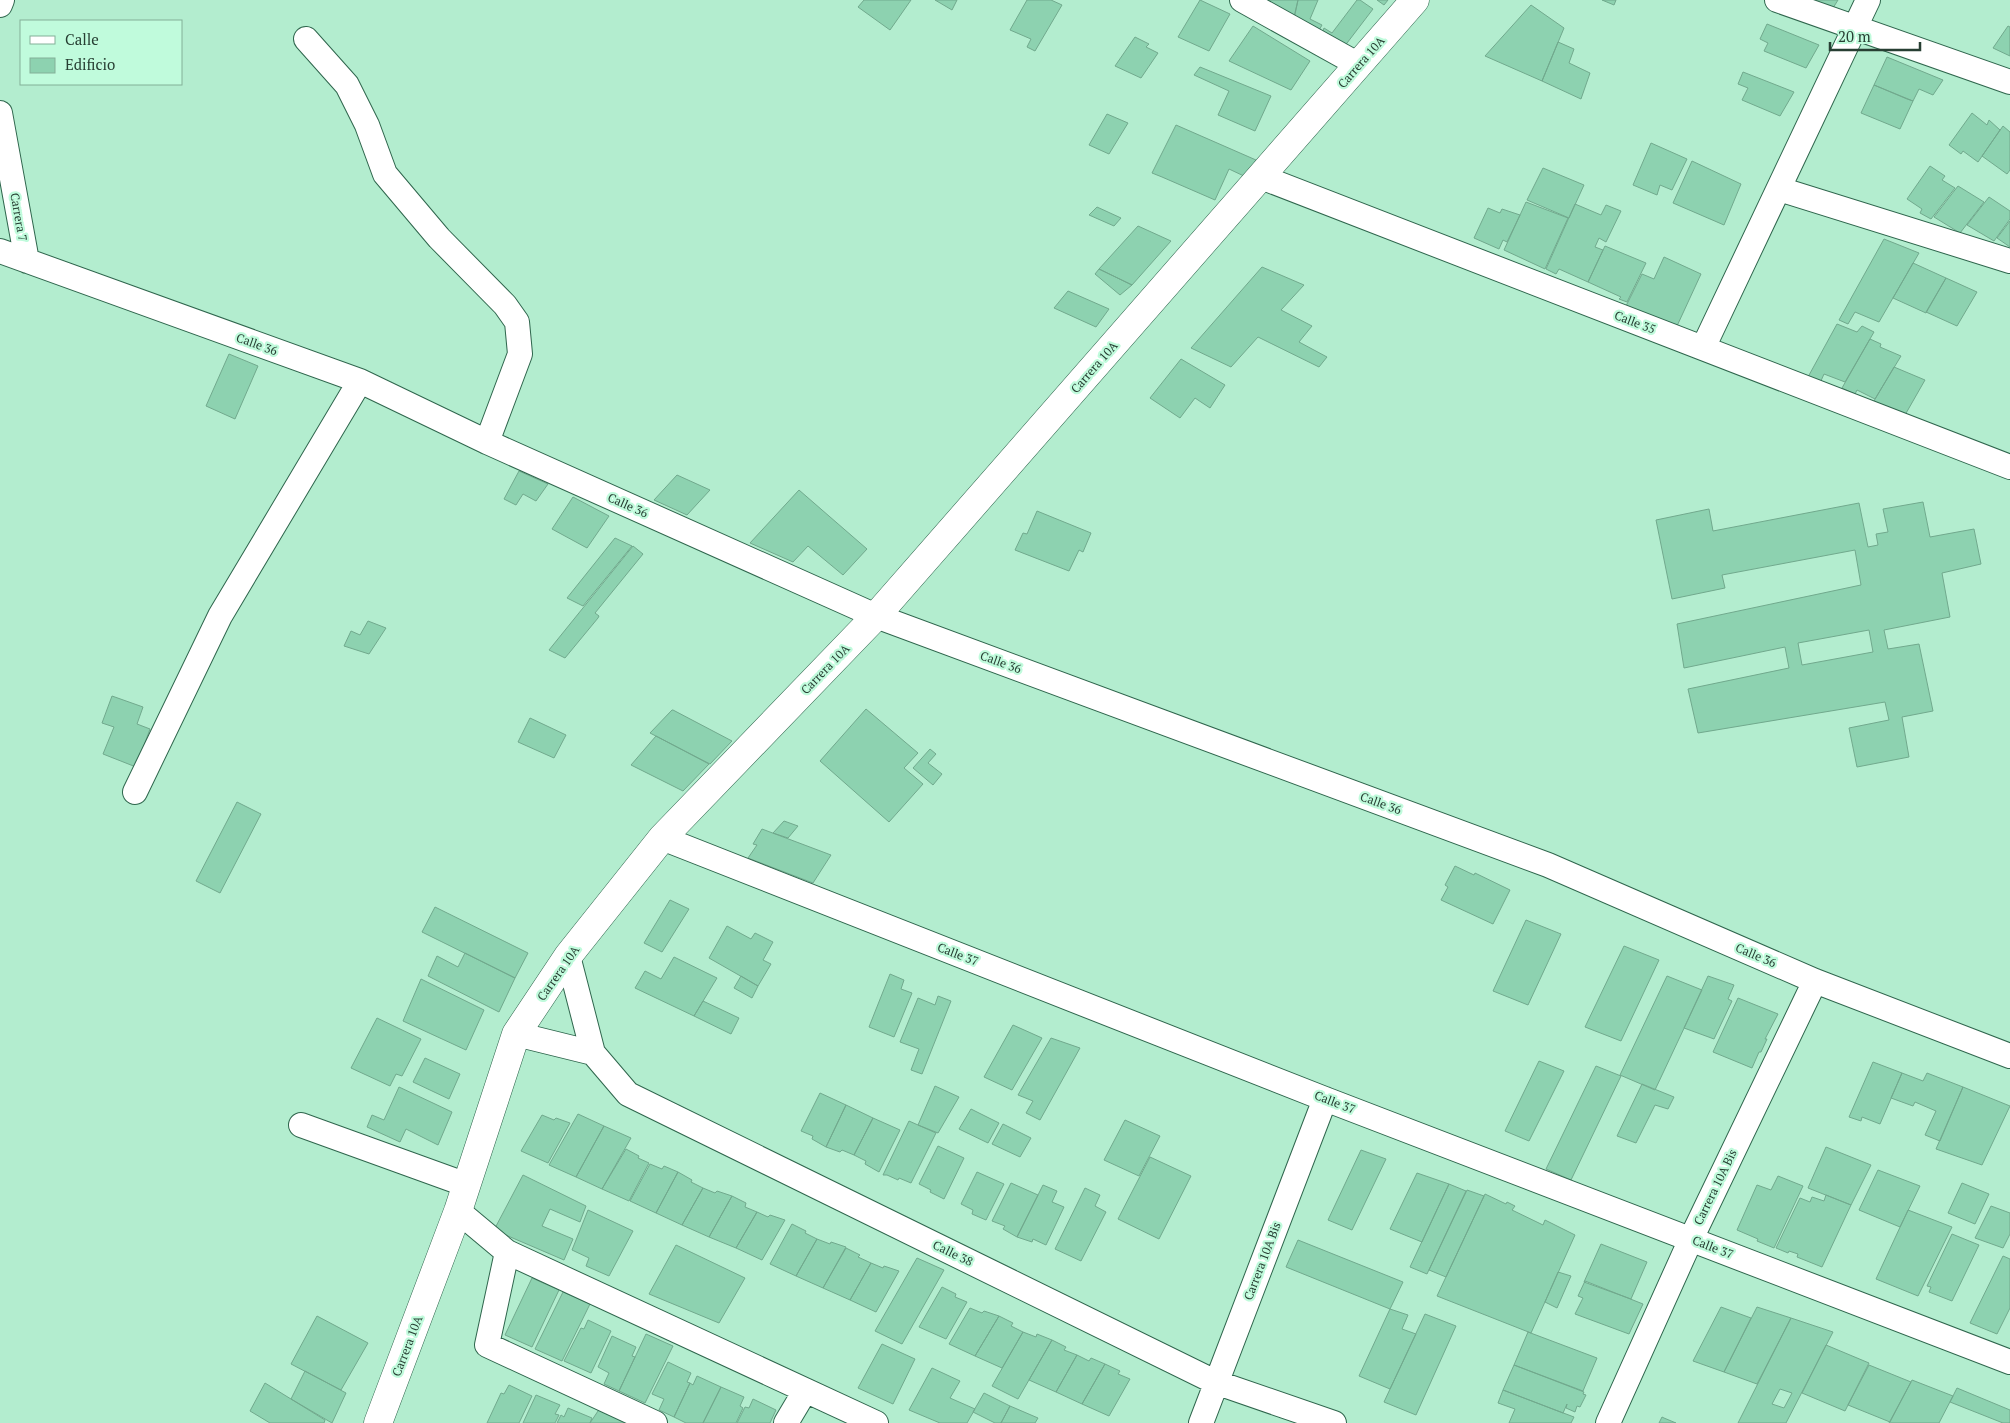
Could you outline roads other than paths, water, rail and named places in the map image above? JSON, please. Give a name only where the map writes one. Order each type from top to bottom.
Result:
[{"type":"street","points":[[0,5],[2,0]]},
{"type":"street","points":[[1242,0],[1359,65]]},
{"type":"street","name":"Carrera 10A","points":[[378,1423],[458,1211],[516,1034],[568,956],[662,838],[876,616],[1415,0]]},
{"type":"street","points":[[1777,0],[2010,82]]},
{"type":"street","points":[[1703,348],[1868,0]]},
{"type":"street","points":[[306,39],[347,85],[367,125],[385,174],[439,238],[505,305],[517,322],[520,354],[487,442]]},
{"type":"street","name":"Carrera 7","points":[[0,113],[27,261]]},
{"type":"street","name":"Calle 35","points":[[1261,177],[2010,467]]},
{"type":"street","points":[[1779,189],[2010,261]]},
{"type":"street","name":"Calle 36","points":[[0,251],[360,381],[487,442],[876,616],[1548,866],[1816,981],[2010,1056]]},
{"type":"street","points":[[135,792],[220,616],[360,381]]},
{"type":"street","name":"Calle 37","points":[[662,838],[1325,1099],[2010,1362]]},
{"type":"street","points":[[516,1034],[593,1053],[568,956]]},
{"type":"street","name":"Carrera 10A Bis","points":[[1608,1423],[1690,1238],[1816,981]]},
{"type":"street","name":"Calle 38","points":[[593,1053],[628,1094],[1215,1382],[1334,1423]]},
{"type":"street","name":"Carrera 10A Bis","points":[[1200,1423],[1325,1099]]},
{"type":"street","points":[[301,1125],[467,1185]]},
{"type":"street","points":[[458,1211],[507,1252],[876,1423]]},
{"type":"street","points":[[507,1252],[487,1345],[655,1423]]},
{"type":"street","points":[[786,1423],[805,1391]]}]
